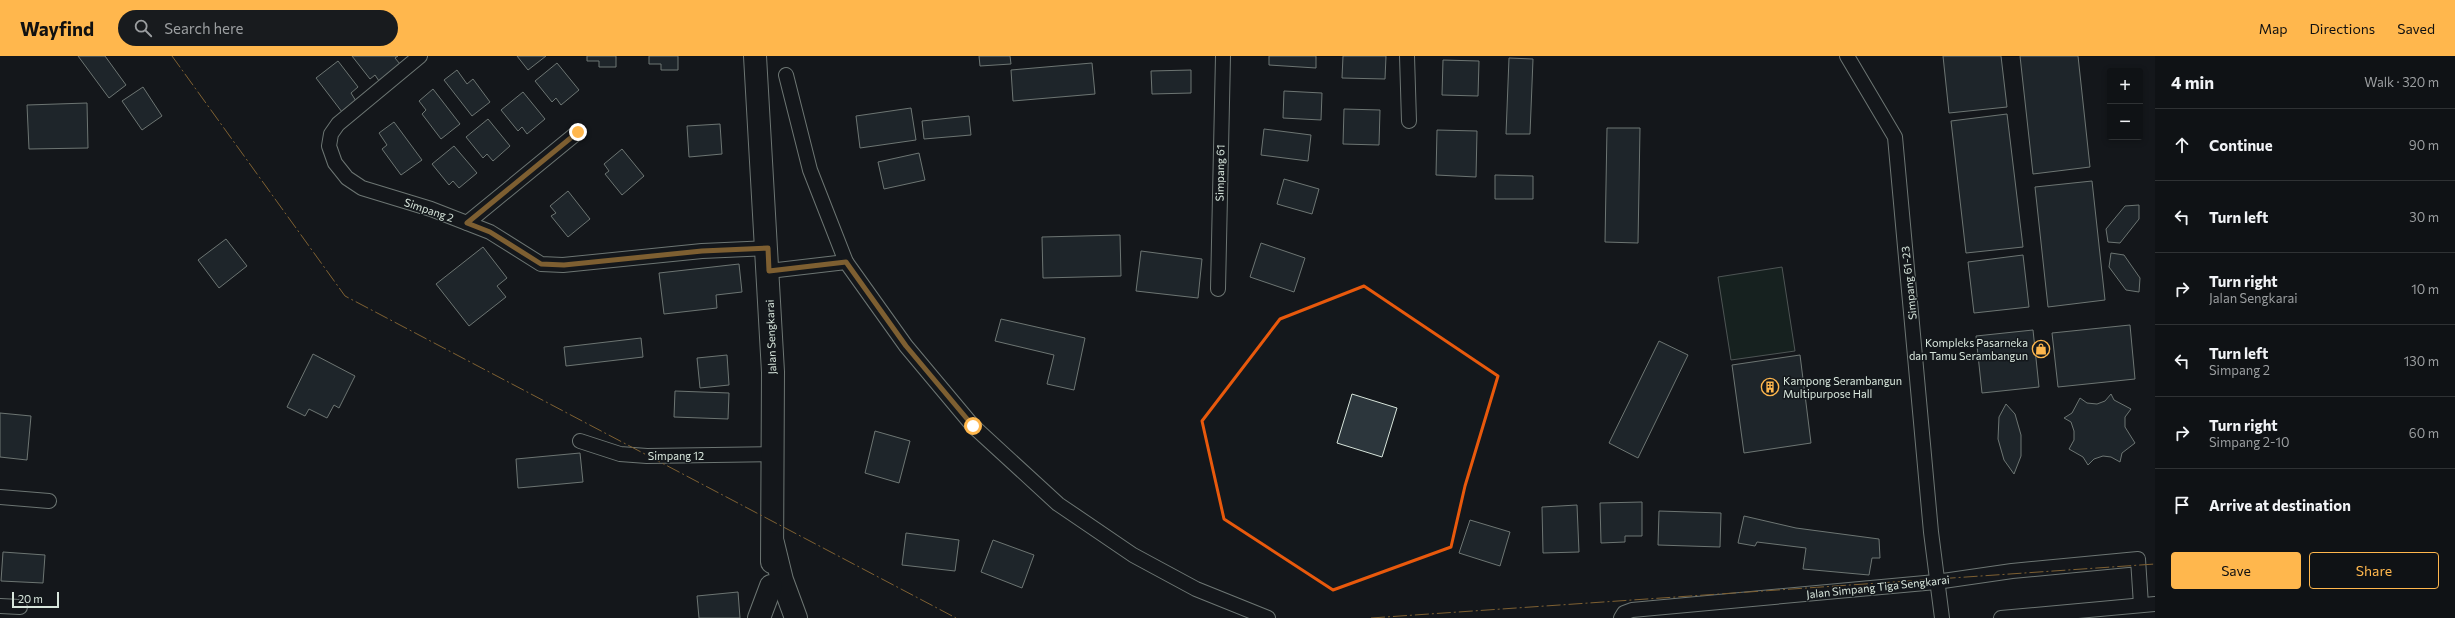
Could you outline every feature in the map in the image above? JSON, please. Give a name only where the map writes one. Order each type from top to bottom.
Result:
[{"type":"main road","name":"Jalan Sengkarai","points":[[755,56],[768,248],[773,372],[773,543],[770,618]]},
{"type":"main road","points":[[773,543],[782,580],[796,618]]},
{"type":"main road","points":[[759,618],[772,586]]},
{"type":"street","name":"Simpang 2","points":[[420,56],[338,124],[331,134],[329,146],[335,163],[346,178],[362,188],[430,209],[490,232],[541,264],[564,265],[702,251],[768,248]]},
{"type":"street","name":"Simpang 61","points":[[1218,289],[1223,56]]},
{"type":"street","points":[[1407,56],[1410,121]]},
{"type":"street","name":"Simpang 61-23","points":[[1847,56],[1895,137],[1936,582],[1942,618]]},
{"type":"street","points":[[786,75],[810,170],[846,262],[906,346],[973,426],[1058,504],[1133,555],[1196,589],[1268,618]]},
{"type":"street","points":[[467,223],[578,132]]},
{"type":"street","points":[[769,271],[846,262]]},
{"type":"street","name":"Simpang 12","points":[[580,441],[620,454],[647,456],[774,454]]},
{"type":"street","points":[[0,497],[49,501]]},
{"type":"street","name":"Jalan Simpang Tiga Sengkarai","points":[[1621,618],[1624,613],[1632,610],[1936,582],[2012,571],[2138,559],[2140,605]]},
{"type":"street","points":[[2001,618],[2155,604]]},
{"type":"street","points":[[0,606],[20,607]]},
{"type":"highlighted area","points":[[1364,286],[1498,376],[1465,486],[1451,547],[1333,590],[1224,519],[1202,421],[1280,319]]},
{"type":"green space","points":[[1782,267],[1795,351],[1731,360],[1718,277]]},
{"type":"building","points":[[78,56],[105,56],[126,85],[109,98]]},
{"type":"building","points":[[352,56],[398,56],[395,58],[400,64],[379,81],[375,75],[370,79]]},
{"type":"building","points":[[517,56],[546,56],[528,70]]},
{"type":"building","points":[[587,56],[616,56],[616,67],[599,67],[599,61],[587,61]]},
{"type":"building","points":[[649,56],[678,56],[678,70],[661,70],[661,64],[649,64]]},
{"type":"building","points":[[979,56],[1010,56],[1011,64],[980,66]]},
{"type":"building","points":[[1269,56],[1316,56],[1316,68],[1269,65]]},
{"type":"building","points":[[1343,56],[1386,56],[1385,79],[1342,78]]},
{"type":"building","points":[[1943,56],[2001,56],[2007,107],[1949,113]]},
{"type":"building","points":[[2020,56],[2078,56],[2090,167],[2033,174]]},
{"type":"building","points":[[1509,58],[1533,59],[1530,134],[1506,134]]},
{"type":"building","points":[[1443,60],[1479,61],[1478,96],[1442,95]]},
{"type":"building","points":[[338,61],[358,87],[351,93],[356,101],[342,112],[316,78]]},
{"type":"building","points":[[557,63],[579,90],[561,105],[556,98],[552,102],[535,81]]},
{"type":"building","points":[[1092,63],[1095,94],[1013,101],[1011,70]]},
{"type":"building","points":[[457,70],[467,84],[473,79],[490,102],[472,116],[444,80]]},
{"type":"building","points":[[1191,70],[1191,93],[1152,94],[1151,71]]},
{"type":"building","points":[[143,87],[162,116],[142,130],[122,101]]},
{"type":"building","points":[[433,89],[460,124],[441,139],[422,114],[426,110],[419,101]]},
{"type":"building","points":[[1284,91],[1322,93],[1321,120],[1283,118]]},
{"type":"building","points":[[523,92],[545,119],[527,134],[522,127],[518,131],[501,110]]},
{"type":"building","points":[[87,103],[88,148],[29,149],[27,105]]},
{"type":"building","points":[[911,108],[916,140],[860,148],[856,116]]},
{"type":"building","points":[[1344,109],[1380,110],[1379,145],[1343,144]]},
{"type":"building","points":[[2007,114],[2023,247],[1966,253],[1951,121]]},
{"type":"building","points":[[969,116],[971,135],[924,139],[922,121]]},
{"type":"building","points":[[488,119],[510,146],[493,161],[487,154],[483,158],[466,137]]},
{"type":"building","points":[[394,122],[422,160],[401,175],[382,149],[387,145],[379,133]]},
{"type":"building","points":[[720,124],[722,154],[689,157],[687,126]]},
{"type":"building","points":[[1607,128],[1640,128],[1638,243],[1605,242]]},
{"type":"building","points":[[1264,129],[1311,135],[1308,161],[1261,155]]},
{"type":"building","points":[[1437,130],[1477,131],[1476,177],[1436,175]]},
{"type":"building","points":[[454,146],[477,173],[459,188],[453,181],[449,185],[432,164]]},
{"type":"building","points":[[622,149],[644,176],[622,195],[605,174],[609,171],[604,164]]},
{"type":"building","points":[[919,153],[925,180],[884,189],[878,162]]},
{"type":"building","points":[[1495,175],[1533,176],[1533,199],[1495,199]]},
{"type":"building","points":[[1284,179],[1319,189],[1312,214],[1277,204]]},
{"type":"building","points":[[2092,181],[2105,300],[2048,307],[2035,187]]},
{"type":"building","points":[[568,191],[590,219],[568,237],[551,216],[556,213],[550,206]]},
{"type":"building","points":[[2139,205],[2139,219],[2120,243],[2108,242],[2106,229],[2125,206]]},
{"type":"building","points":[[1120,235],[1121,276],[1043,278],[1042,237]]},
{"type":"building","points":[[226,239],[247,266],[219,288],[198,260]]},
{"type":"building","points":[[1261,243],[1305,258],[1294,292],[1250,277]]},
{"type":"building","points":[[483,247],[507,278],[497,286],[506,297],[469,326],[436,284]]},
{"type":"building","points":[[1141,251],[1202,259],[1198,298],[1136,291]]},
{"type":"building","points":[[2111,253],[2124,255],[2140,278],[2139,292],[2126,290],[2109,267]]},
{"type":"building","points":[[2023,255],[2029,307],[1974,313],[1968,262]]},
{"type":"building","points":[[739,264],[742,292],[716,295],[717,308],[664,314],[659,273]]},
{"type":"building","points":[[1001,319],[1085,338],[1074,390],[1047,384],[1054,355],[995,341]]},
{"type":"building","points":[[2130,325],[2135,379],[2058,387],[2052,333]]},
{"type":"building","points":[[2033,330],[2039,387],[1982,393],[1976,336]]},
{"type":"building","points":[[641,338],[643,357],[566,366],[564,347]]},
{"type":"building","points":[[1659,341],[1688,355],[1638,458],[1609,443]]},
{"type":"building","points":[[313,354],[355,376],[339,408],[334,405],[327,418],[309,409],[305,416],[287,407]]},
{"type":"building","points":[[727,355],[729,385],[700,388],[697,358]]},
{"type":"building","name":"Kampong Serambangun Multipurpose Hall","points":[[1800,355],[1811,443],[1744,453],[1732,365]]},
{"type":"building","points":[[675,391],[729,393],[728,419],[674,417]]},
{"type":"building","points":[[1352,394],[1397,408],[1382,457],[1337,443]]},
{"type":"building","points":[[2111,394],[2114,400],[2131,409],[2125,417],[2125,427],[2135,443],[2122,453],[2120,462],[2111,457],[2103,456],[2094,459],[2088,465],[2083,457],[2069,449],[2074,440],[2074,431],[2071,422],[2064,418],[2072,413],[2080,398],[2087,403],[2097,404],[2105,401]]},
{"type":"building","points":[[2006,404],[2015,414],[2021,435],[2021,456],[2014,474],[2004,460],[1998,439],[1999,417]]},
{"type":"building","points":[[0,413],[31,416],[27,460],[0,457]]},
{"type":"building","points":[[875,431],[910,441],[899,483],[865,473]]},
{"type":"building","points":[[580,453],[583,482],[518,488],[516,459]]},
{"type":"building","points":[[1642,502],[1642,536],[1625,536],[1625,542],[1601,543],[1600,503]]},
{"type":"building","points":[[1577,505],[1579,552],[1543,553],[1542,507]]},
{"type":"building","points":[[1659,511],[1721,513],[1720,547],[1658,545]]},
{"type":"building","points":[[1744,516],[1796,528],[1879,539],[1880,558],[1872,558],[1869,575],[1803,569],[1806,548],[1757,542],[1755,546],[1738,543]]},
{"type":"building","points":[[1470,520],[1510,532],[1500,566],[1459,553]]},
{"type":"building","points":[[906,533],[959,540],[955,571],[902,565]]},
{"type":"building","points":[[993,540],[1034,555],[1022,588],[981,572]]},
{"type":"building","points":[[3,552],[45,555],[43,583],[1,581]]},
{"type":"building","points":[[738,592],[740,618],[699,618],[697,596]]},
{"type":"power","points":[[172,56],[345,296],[956,618]]},
{"type":"power","points":[[1371,618],[2155,564]]},
{"type":"place","name":"Kompleks Pasarneka dan Tamu Serambangun","points":[[2041,349]]},
{"type":"place","name":"Kampong Serambangun Multipurpose Hall","points":[[1770,387]]},
{"type":"route","points":[[578,132],[467,223],[490,232],[526,253],[541,264],[564,265],[702,251],[768,248],[769,271],[846,262],[906,346],[973,426]]}]
